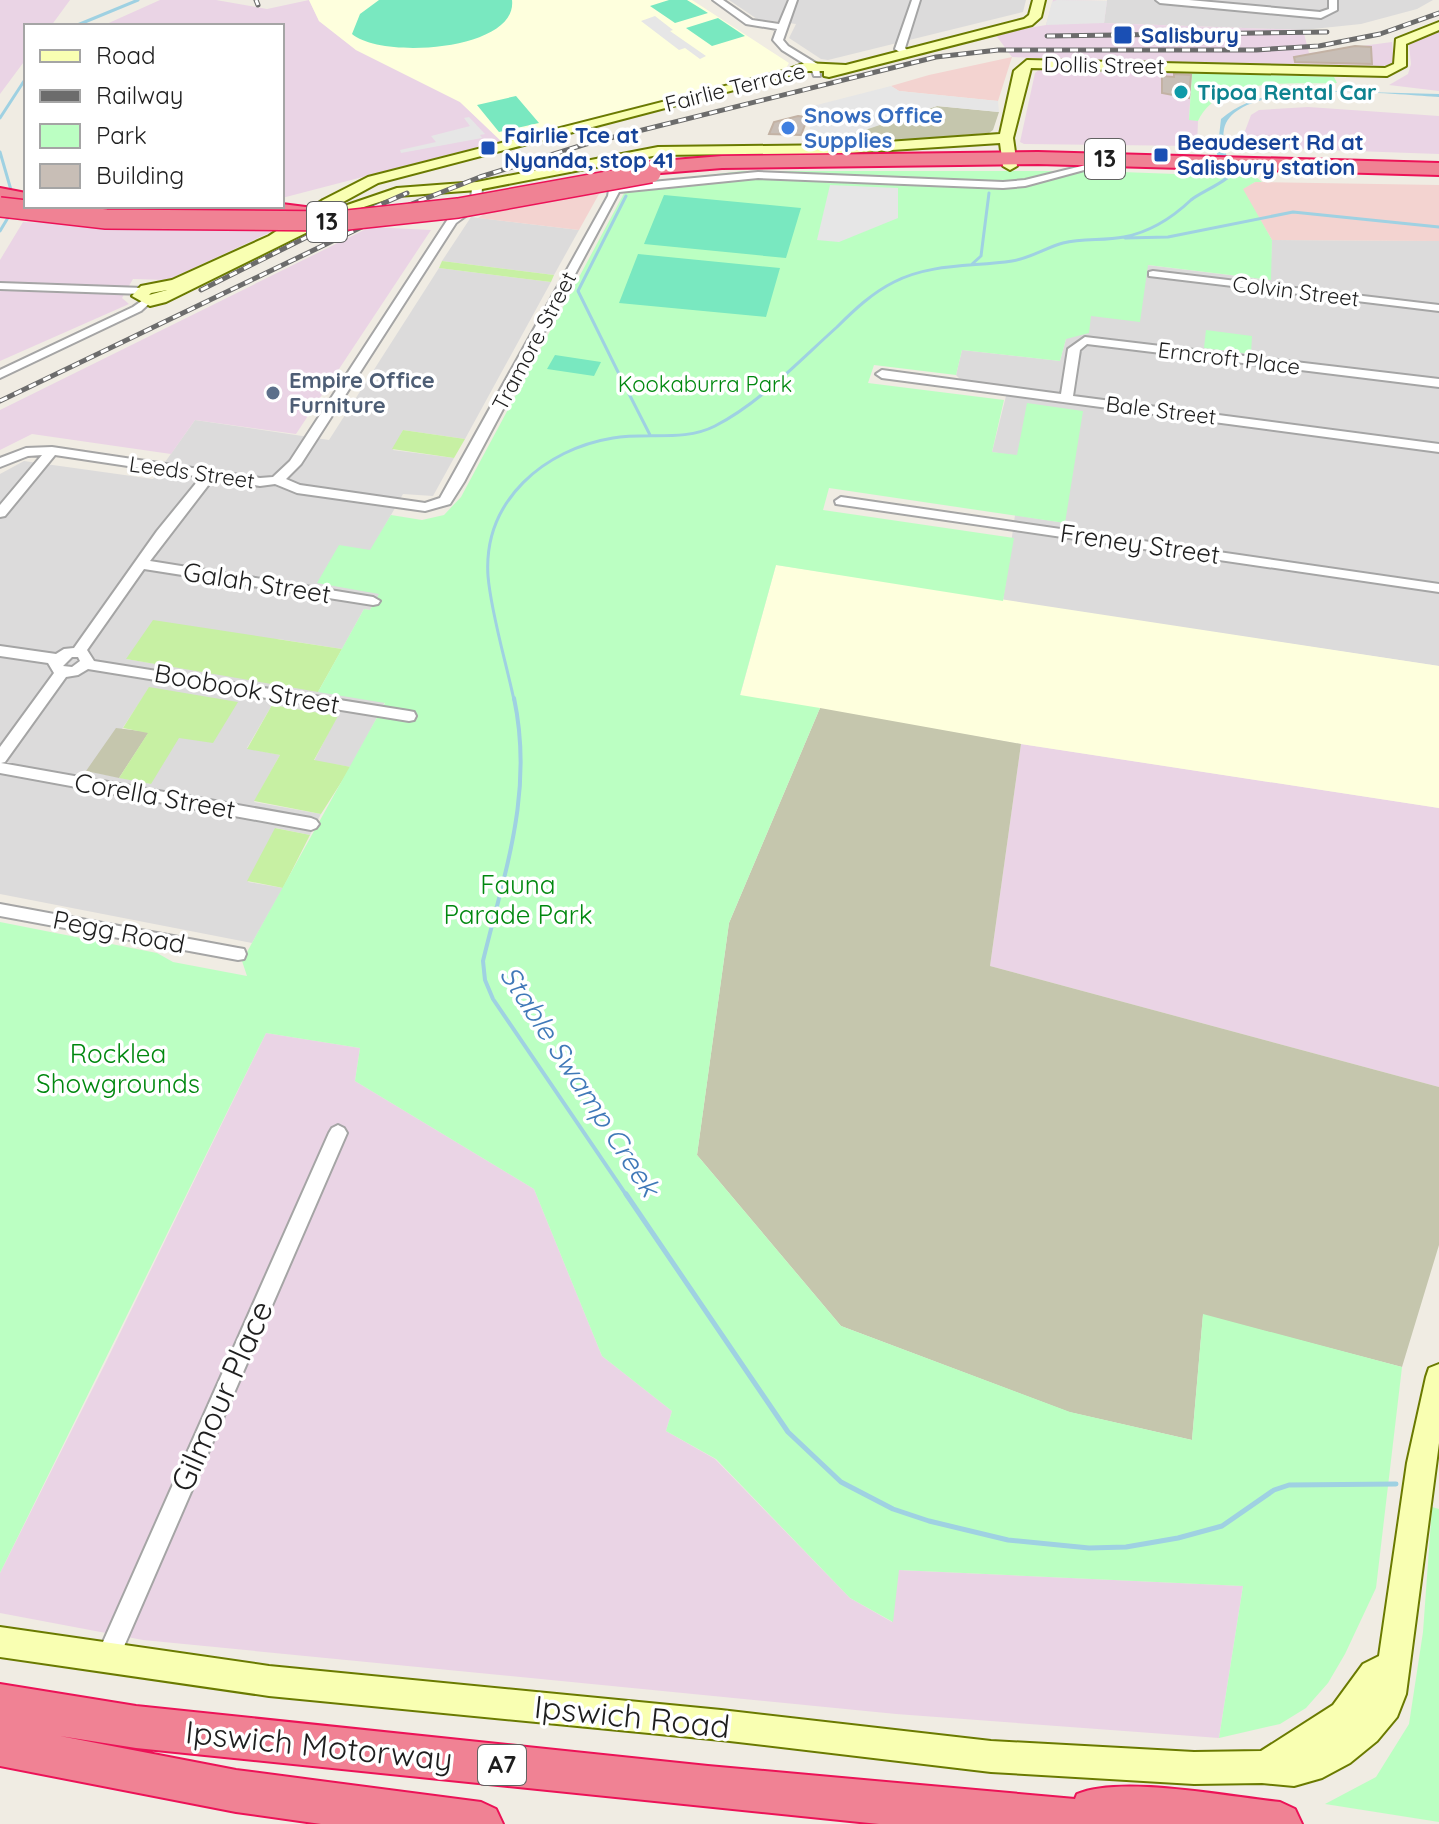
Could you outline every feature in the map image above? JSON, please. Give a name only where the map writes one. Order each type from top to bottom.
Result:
[{"type":"highway","name":"13","points":[[46,208],[105,214],[348,216],[436,207],[650,170],[1038,158],[1439,176]]},
{"type":"highway","name":"13","points":[[1005,159],[1094,166],[1204,165]]},
{"type":"highway","name":"13","points":[[1247,167],[1439,169]]},
{"type":"highway","name":"13","points":[[0,207],[61,217],[109,220],[348,221],[446,210],[650,170]]},
{"type":"highway","points":[[0,194],[24,199]]},
{"type":"highway","name":"13","points":[[0,200],[24,205]]},
{"type":"highway","points":[[140,208],[321,212]]},
{"type":"highway","points":[[207,210],[212,213],[321,212]]},
{"type":"highway","name":"Ipswich Motorway","points":[[0,1705],[168,1731],[708,1787],[1116,1824]]},
{"type":"highway","name":"Ipswich Motorway","points":[[0,1745],[236,1791],[481,1824]]},
{"type":"highway","points":[[1007,1812],[1153,1810],[1280,1824]]},
{"type":"street","points":[[717,0],[753,24],[780,27]]},
{"type":"street","points":[[793,0],[780,27],[778,40],[808,66]]},
{"type":"street","points":[[904,52],[900,49],[916,0]]},
{"type":"street","name":"Fairlie Terrace","points":[[321,212],[365,188],[527,146],[808,66],[843,68],[1033,19],[1039,0]]},
{"type":"street","points":[[1160,0],[1327,14],[1333,10],[1333,0]]},
{"type":"street","name":"Dollis Street","points":[[1005,159],[1021,71],[1027,64],[1387,72],[1400,66],[1400,42],[1439,26]]},
{"type":"street","points":[[365,188],[397,192],[477,186],[677,150],[845,149],[1005,159]]},
{"type":"street","points":[[603,161],[616,189],[758,175],[1005,159]]},
{"type":"street","points":[[277,480],[295,464],[452,221],[477,204],[477,186]]},
{"type":"street","name":"Fairlie Terrace","points":[[355,204],[357,196],[365,188]]},
{"type":"street","name":"Tramore Street","points":[[425,507],[437,505],[451,495],[616,189]]},
{"type":"street","points":[[0,286],[145,296],[157,300],[163,291],[176,284],[288,232],[321,212],[397,192]]},
{"type":"street","name":"Colvin Street","points":[[1153,274],[1439,308]]},
{"type":"street","points":[[0,374],[137,309],[145,296]]},
{"type":"street","name":"Erncroft Place","points":[[1066,399],[1074,349],[1085,340],[1439,383]]},
{"type":"street","name":"Bale Street","points":[[882,374],[1439,448]]},
{"type":"street","points":[[0,513],[52,451]]},
{"type":"street","name":"Leeds Street","points":[[0,463],[26,452],[52,451],[260,482],[277,480],[297,489],[425,507]]},
{"type":"street","points":[[0,758],[60,666],[64,654],[82,658],[142,564],[209,475]]},
{"type":"street","name":"Freney Street","points":[[841,501],[1439,588]]},
{"type":"street","name":"Galah Street","points":[[142,564],[373,601]]},
{"type":"street","points":[[0,651],[60,666]]},
{"type":"street","name":"Boobook Street","points":[[82,658],[409,716]]},
{"type":"street","name":"Corella Street","points":[[0,768],[311,824]]},
{"type":"street","name":"Pegg Road","points":[[0,910],[238,954]]},
{"type":"street","name":"Gilmour Place","points":[[107,1659],[338,1133]]},
{"type":"street","name":"Ipswich Road","points":[[0,1642],[242,1679],[717,1725],[1063,1764],[1150,1769],[1265,1767],[1298,1770],[1324,1763],[1346,1747],[1384,1710],[1392,1692],[1393,1665],[1421,1463],[1439,1377]]},
{"type":"shaded area","points":[[0,0],[70,0],[52,24],[24,24],[24,62],[0,94]]},
{"type":"shaded area","points":[[160,0],[216,0],[267,9],[309,0],[319,21],[356,50],[460,102],[501,141],[284,197],[284,24],[106,24]]},
{"type":"shaded area","points":[[309,0],[692,0],[789,63],[786,68],[501,141],[460,102],[356,50],[319,21]]},
{"type":"shaded area","points":[[729,0],[1026,0],[1023,12],[828,60],[821,59],[789,38],[796,24],[757,19]]},
{"type":"shaded area","points":[[1053,0],[1107,1],[1104,23],[1303,30],[1309,53],[1392,42],[1394,63],[1373,69],[1012,57],[995,34],[1046,25]]},
{"type":"shaded area","points":[[1107,0],[1433,0],[1417,9],[1361,24],[1303,30],[1104,23]]},
{"type":"shaded area","points":[[1107,1],[1104,23],[1046,25],[1052,2]]},
{"type":"shaded area","points":[[655,16],[673,30],[670,31],[706,56],[700,59],[685,48],[679,50],[641,21]]},
{"type":"shaded area","points":[[1439,32],[1439,91],[1389,85],[1408,74],[1411,64],[1409,44]]},
{"type":"shaded area","points":[[1012,57],[998,101],[899,91],[891,86],[929,75]]},
{"type":"shaded area","points":[[1040,69],[1192,73],[1189,119],[1198,121],[1197,146],[1024,144],[1020,142],[1035,73]]},
{"type":"shaded area","points":[[891,86],[899,91],[998,101],[999,112],[937,106],[850,135],[821,143],[806,143],[813,115],[805,108]]},
{"type":"shaded area","points":[[937,106],[999,112],[989,133],[863,143],[821,143]]},
{"type":"shaded area","points":[[1308,107],[1439,116],[1439,154],[1239,147],[1251,115],[1259,110]]},
{"type":"shaded area","points":[[469,117],[485,134],[480,135],[482,138],[401,153],[400,150],[436,142],[431,136],[470,126],[464,118]]},
{"type":"shaded area","points":[[1255,182],[1439,185],[1439,241],[1272,240],[1242,189]]},
{"type":"shaded area","points":[[830,185],[898,188],[898,218],[839,242],[817,240]]},
{"type":"shaded area","points":[[578,191],[599,194],[579,230],[478,218],[491,209]]},
{"type":"shaded area","points":[[471,217],[579,230],[554,275],[442,261]]},
{"type":"shaded area","points":[[23,222],[273,231],[168,280],[133,279],[122,298],[129,304],[0,361],[0,260]]},
{"type":"shaded area","points":[[370,227],[431,230],[296,434],[195,420],[171,454],[32,434],[0,450],[0,410]]},
{"type":"shaded area","points":[[1272,240],[1439,241],[1439,666],[1003,601],[1015,515],[1065,523],[1017,456],[992,452],[1008,388],[962,381],[956,375],[962,350],[1060,361],[1066,339],[1147,265],[1270,280]]},
{"type":"shaded area","points":[[439,268],[551,282],[465,439],[403,430],[393,450],[454,458],[433,496],[403,494],[371,550],[318,583],[380,593],[370,610],[364,609],[342,649],[278,639],[126,659],[385,702],[351,767],[314,761],[337,716],[272,705],[247,748],[280,755],[254,802],[321,814],[310,835],[276,828],[248,882],[283,888],[252,943],[0,894],[0,474],[24,461],[153,479],[195,420],[329,440]],"holes":[[[149,688],[151,784],[87,771],[122,729]]]},
{"type":"shaded area","points":[[776,565],[1439,666],[1439,808],[1021,744],[740,696]]},
{"type":"shaded area","points":[[820,708],[1021,744],[990,966],[1439,1087],[1439,1245],[1402,1367],[1203,1315],[1192,1440],[1069,1412],[841,1326],[697,1155],[729,923]]},
{"type":"shaded area","points":[[116,728],[149,732],[119,778],[86,771]]},
{"type":"shaded area","points":[[1021,744],[1439,808],[1439,1087],[990,966]]},
{"type":"shaded area","points":[[266,1033],[360,1048],[355,1081],[534,1189],[602,1356],[672,1411],[666,1431],[715,1459],[850,1598],[892,1622],[898,1570],[1243,1586],[1219,1738],[896,1714],[143,1640],[0,1613],[0,1573]]},
{"type":"green space","points":[[379,0],[512,0],[508,17],[494,30],[472,40],[418,48],[391,47],[368,42],[352,34],[360,14]]},
{"type":"green space","points":[[669,0],[687,0],[708,13],[675,23],[650,6]]},
{"type":"green space","points":[[718,18],[745,36],[712,46],[686,28]]},
{"type":"green space","points":[[1192,73],[1334,77],[1337,83],[1280,84],[1240,89],[1208,106],[1198,121],[1189,120]]},
{"type":"green space","points":[[516,96],[539,123],[499,132],[477,105]]},
{"type":"green space","points":[[743,171],[1095,171],[1256,177],[1262,182],[1255,182],[1243,189],[1272,240],[1271,280],[1148,265],[1140,322],[1091,316],[1089,333],[1066,339],[1060,361],[962,350],[956,375],[874,365],[868,383],[1004,400],[992,452],[1017,455],[1027,403],[1083,411],[1065,523],[829,488],[823,510],[1014,538],[1003,601],[776,565],[740,695],[820,708],[729,923],[697,1155],[841,1326],[1070,1412],[1192,1440],[1203,1314],[1402,1367],[1376,1588],[1328,1683],[1306,1708],[1280,1724],[1219,1738],[1243,1586],[899,1570],[893,1622],[850,1598],[716,1459],[666,1431],[672,1411],[602,1356],[534,1189],[355,1081],[360,1048],[266,1033],[0,1573],[0,922],[157,953],[173,962],[247,976],[242,961],[385,703],[318,692],[364,609],[370,610],[379,594],[317,583],[339,545],[370,550],[391,515],[422,520],[444,515],[461,497],[629,184]]},
{"type":"green space","points":[[664,195],[801,208],[786,258],[644,244]]},
{"type":"green space","points":[[638,254],[780,268],[766,317],[619,303]]},
{"type":"green space","points":[[442,261],[554,275],[551,282],[439,268]]},
{"type":"green space","points":[[1206,330],[1252,336],[1251,354],[1204,348]]},
{"type":"green space","points":[[555,355],[601,362],[594,376],[547,369]]},
{"type":"green space","points":[[403,430],[465,439],[454,458],[392,449]]},
{"type":"green space","points":[[153,620],[342,649],[318,692],[126,659]]},
{"type":"green space","points":[[149,687],[238,702],[213,743],[179,738],[151,784],[119,778],[148,733],[123,728]]},
{"type":"green space","points":[[272,705],[338,716],[314,760],[351,767],[321,814],[254,801],[280,755],[247,749]]},
{"type":"green space","points":[[275,828],[310,835],[283,888],[247,881]]},
{"type":"green space","points":[[1432,1507],[1439,1509],[1439,1822],[1325,1804],[1376,1777],[1409,1724],[1423,1632]]},
{"type":"water","points":[[1325,91],[1439,94],[1439,97],[1321,92],[1257,101],[1235,112],[1224,129],[1224,147],[1232,177],[1223,176],[1217,154],[1221,119],[1257,99],[1283,93]]},
{"type":"building","points":[[1355,46],[1371,47],[1372,64],[1295,62],[1294,57]]},
{"type":"building","name":"Tipoa Rental Car","points":[[1174,74],[1191,75],[1189,98],[1162,93],[1162,76],[1174,77]]},
{"type":"building","name":"Snows Office Supplies","points":[[798,116],[808,117],[801,135],[769,134],[774,122]]},
{"type":"waterway","points":[[80,24],[138,0]]},
{"type":"waterway","points":[[0,118],[24,81]]},
{"type":"waterway","points":[[0,152],[11,190]]},
{"type":"waterway","name":"Stable Swamp Creek","points":[[514,700],[495,621],[488,576],[489,549],[496,524],[507,502],[542,466],[588,444],[613,438],[691,434],[715,426],[763,394],[871,297],[908,276],[937,269],[1019,260],[1071,241],[1134,235],[1160,223],[1227,178]]},
{"type":"waterway","points":[[971,265],[981,256],[989,193]]},
{"type":"waterway","points":[[622,380],[578,291],[626,196]]},
{"type":"waterway","points":[[1125,238],[1168,237],[1293,212],[1439,227]]},
{"type":"waterway","points":[[0,231],[9,216]]},
{"type":"waterway","points":[[624,384],[650,435]]},
{"type":"waterway","name":"Stable Swamp Creek","points":[[514,698],[521,766],[519,799],[508,863],[483,961],[485,980],[493,999],[627,1196]]},
{"type":"waterway","name":"Stable Swamp Creek","points":[[626,1194],[788,1432],[841,1482],[893,1509],[1008,1540],[1089,1548],[1126,1547],[1222,1526],[1274,1490],[1289,1485],[1396,1484]]},
{"type":"railway","points":[[256,0],[258,5]]},
{"type":"railway","points":[[0,401],[399,209],[480,177],[586,144],[936,57],[998,50],[1256,50],[1319,46],[1380,34],[1439,13]]},
{"type":"railway","points":[[1047,36],[1327,32]]},
{"type":"railway","points":[[201,290],[311,235],[407,193]]},
{"type":"place","name":"Salisbury","points":[[1123,35]]},
{"type":"place","name":"Tipoa Rental Car","points":[[1181,92]]},
{"type":"place","name":"Snows Office Supplies","points":[[788,128]]},
{"type":"place","name":"Fairlie Tce at Nyanda, stop 41","points":[[488,148]]},
{"type":"place","name":"Beaudesert Rd at Salisbury station","points":[[1161,155]]},
{"type":"place","name":"Empire Office Furniture","points":[[273,393]]},
{"type":"park label","name":"Kookaburra Park","points":[[705,384]]},
{"type":"park label","name":"Fauna Parade Park","points":[[518,900]]},
{"type":"park label","name":"Rocklea Showgrounds","points":[[118,1069]]}]
